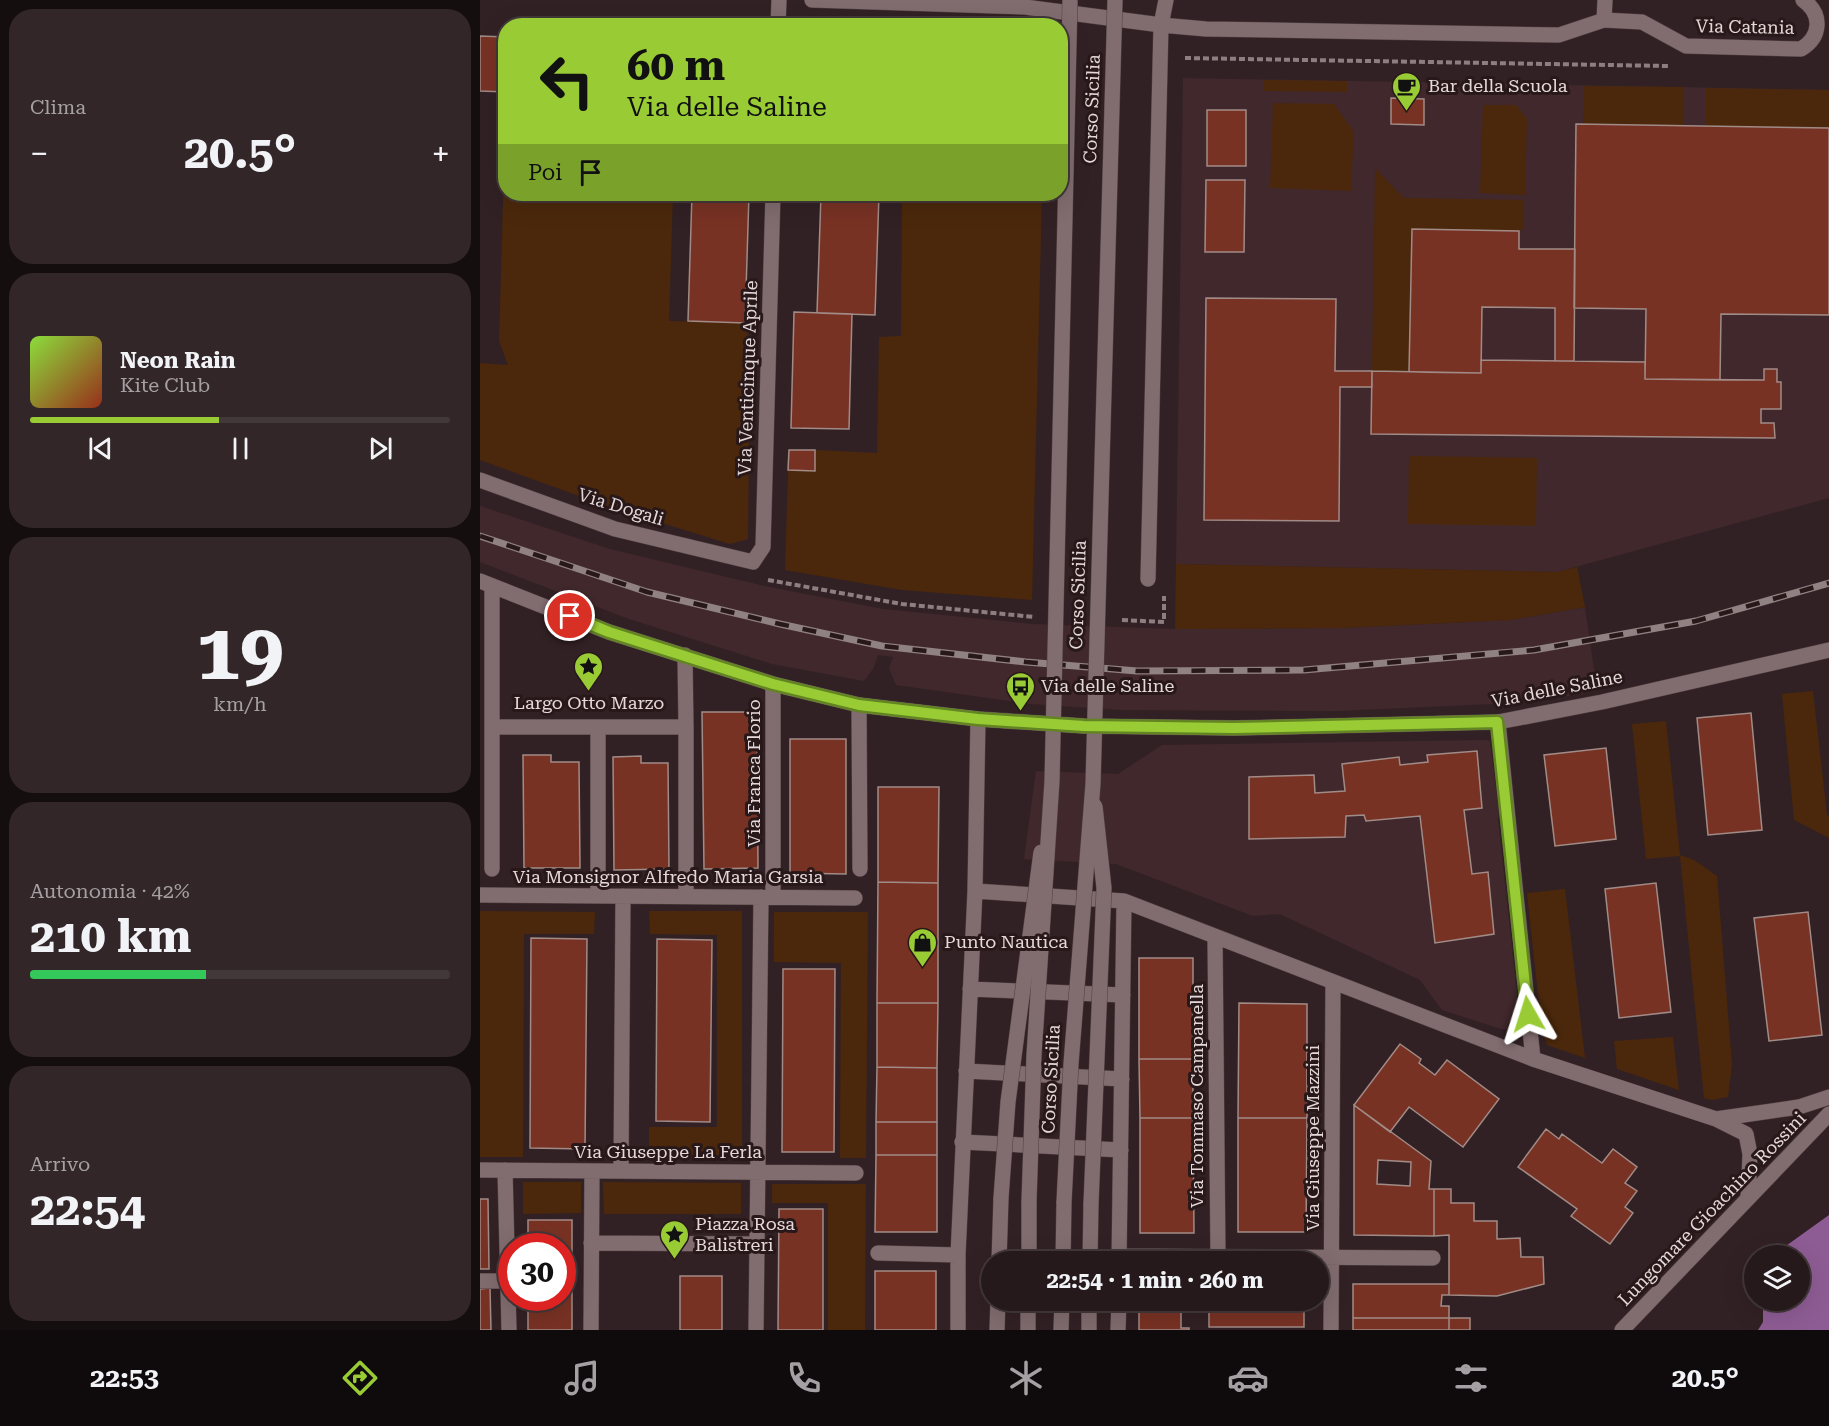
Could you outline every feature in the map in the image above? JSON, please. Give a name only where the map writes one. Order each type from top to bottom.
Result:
[{"type":"street","points":[[778,18],[779,0]]},
{"type":"street","name":"Via Catania","points":[[812,0],[1025,4],[1161,25],[1206,29],[1559,35],[1604,20],[1642,22],[1686,46],[1801,49],[1814,38],[1818,23],[1814,10],[1803,0]]},
{"type":"street","name":"Via Catania","points":[[1025,4],[1058,0]]},
{"type":"street","name":"Corso Sicilia","points":[[1068,87],[1070,0]]},
{"type":"street","name":"Corso Sicilia","points":[[1062,1251],[1071,1064],[1093,784],[1115,0]]},
{"type":"street","points":[[1148,579],[1161,25],[1166,0]]},
{"type":"street","points":[[1604,20],[1605,0]]},
{"type":"street","name":"Via Venticinque Aprile","points":[[753,562],[763,547],[773,201]]},
{"type":"street","name":"Corso Sicilia","points":[[1029,1251],[1034,1055],[1052,781],[1065,201]]},
{"type":"street","name":"Via Dogali","points":[[480,480],[615,528],[753,562]]},
{"type":"street","points":[[486,592],[492,727],[492,869]]},
{"type":"street","name":"Via delle Saline","points":[[486,592],[773,684],[859,705],[978,719],[1084,726],[1234,728],[1497,722],[1602,702],[1829,650]]},
{"type":"street","points":[[685,655],[686,896]]},
{"type":"street","name":"Via Franca Florio","points":[[756,1330],[758,1172],[773,684]]},
{"type":"street","points":[[859,705],[860,869]]},
{"type":"street","points":[[958,1330],[962,1142],[975,891],[978,719]]},
{"type":"street","points":[[1497,722],[1533,1059]]},
{"type":"street","points":[[492,727],[686,727]]},
{"type":"street","points":[[598,727],[598,896]]},
{"type":"street","points":[[999,1251],[1008,1102],[1052,781]]},
{"type":"street","points":[[1090,1251],[1104,888],[1093,784]]},
{"type":"street","points":[[975,891],[1124,902],[1533,1059],[1716,1119],[1746,1134],[1750,1154],[1748,1198]]},
{"type":"street","name":"Via Monsignor Alfredo Maria Garsia","points":[[480,895],[855,898]]},
{"type":"street","points":[[621,1171],[622,896]]},
{"type":"street","points":[[1119,1251],[1124,902]]},
{"type":"street","name":"Via Tommaso Campanella","points":[[1215,936],[1218,1251]]},
{"type":"street","name":"Via Giuseppe Mazzini","points":[[1331,1330],[1333,983]]},
{"type":"street","points":[[970,989],[1123,995]]},
{"type":"street","points":[[966,1071],[1122,1079]]},
{"type":"street","points":[[1716,1119],[1799,1107],[1829,1097]]},
{"type":"street","name":"Lungomare Gioachino Rossini","points":[[1622,1330],[1829,1114]]},
{"type":"street","points":[[962,1142],[1121,1150]]},
{"type":"street","name":"Via Giuseppe La Ferla","points":[[480,1170],[856,1173]]},
{"type":"street","points":[[505,1170],[507,1233]]},
{"type":"street","points":[[591,1330],[592,1171]]},
{"type":"street","points":[[591,1243],[757,1244]]},
{"type":"street","points":[[878,1253],[958,1255]]},
{"type":"street","points":[[1329,1257],[1433,1257]]},
{"type":"street","points":[[480,1281],[498,1281]]},
{"type":"street","points":[[509,1311],[509,1330]]},
{"type":"street","points":[[997,1330],[998,1311]]},
{"type":"street","points":[[1028,1311],[1028,1330]]},
{"type":"street","points":[[1061,1330],[1062,1311]]},
{"type":"street","points":[[1089,1311],[1089,1330]]},
{"type":"street","points":[[1118,1330],[1119,1311]]},
{"type":"shaded area","points":[[1183,78],[1829,90],[1829,498],[1557,572],[1176,564]]},
{"type":"shaded area","points":[[1263,80],[1347,81],[1347,92],[1263,91]]},
{"type":"shaded area","points":[[1584,86],[1684,87],[1683,126],[1583,125]]},
{"type":"shaded area","points":[[1706,88],[1829,90],[1829,128],[1706,126]]},
{"type":"shaded area","points":[[1273,103],[1334,104],[1354,132],[1351,191],[1270,188]]},
{"type":"shaded area","points":[[1483,105],[1516,105],[1527,119],[1525,195],[1480,193]]},
{"type":"shaded area","points":[[1375,168],[1404,198],[1524,200],[1523,229],[1519,231],[1412,229],[1409,372],[1372,371]]},
{"type":"shaded area","points":[[503,201],[673,201],[669,321],[745,323],[750,342],[748,539],[730,544],[604,505],[480,460],[480,363],[508,365],[499,341]]},
{"type":"shaded area","points":[[902,201],[1042,201],[1032,600],[902,590],[785,570],[788,470],[815,471],[815,450],[877,453],[879,337],[901,336]]},
{"type":"shaded area","points":[[1409,456],[1537,458],[1536,526],[1408,524]]},
{"type":"shaded area","points":[[480,506],[610,549],[760,585],[883,609],[1032,624],[1175,629],[1342,628],[1511,620],[1585,607],[1597,691],[1549,699],[1493,704],[1336,711],[1122,710],[1031,704],[896,685],[889,668],[893,657],[878,655],[873,669],[864,681],[772,664],[629,619],[480,562]]},
{"type":"shaded area","points":[[1176,564],[1557,572],[1577,567],[1585,607],[1511,620],[1342,628],[1175,629]]},
{"type":"shaded area","points":[[1813,691],[1829,817],[1829,838],[1794,820],[1782,694]]},
{"type":"shaded area","points":[[1666,721],[1680,855],[1694,860],[1717,876],[1732,1064],[1728,1097],[1711,1100],[1704,1098],[1680,856],[1646,859],[1632,724]]},
{"type":"shaded area","points":[[1490,741],[1499,811],[1519,1013],[1518,1020],[1509,1029],[1501,1029],[1442,1010],[1420,980],[1280,914],[1253,916],[1116,864],[1024,859],[1036,771],[1118,774],[1162,745]]},
{"type":"shaded area","points":[[1565,889],[1585,1058],[1547,1045],[1542,1031],[1527,893]]},
{"type":"shaded area","points":[[480,911],[595,912],[594,934],[524,934],[523,1157],[480,1157]]},
{"type":"shaded area","points":[[649,911],[742,911],[742,1159],[649,1159],[649,1127],[717,1127],[717,935],[650,934]]},
{"type":"shaded area","points":[[774,912],[868,912],[866,1158],[840,1158],[841,963],[774,962]]},
{"type":"shaded area","points":[[1673,1037],[1679,1090],[1617,1069],[1614,1041]]},
{"type":"shaded area","points":[[523,1182],[581,1182],[581,1213],[523,1214]]},
{"type":"shaded area","points":[[603,1182],[741,1183],[741,1214],[604,1214]]},
{"type":"shaded area","points":[[772,1184],[866,1184],[865,1330],[828,1330],[828,1203],[772,1203]]},
{"type":"shaded area","points":[[1829,1215],[1829,1330],[1758,1330],[1763,1322],[1763,1311],[1810,1311],[1810,1245],[1787,1245]]},
{"type":"building","points":[[480,36],[498,37],[498,92],[480,91]]},
{"type":"building","name":"Bar della Scuola","points":[[1391,98],[1424,99],[1424,125],[1391,124]]},
{"type":"building","points":[[1207,110],[1246,110],[1246,166],[1207,166]]},
{"type":"building","points":[[1576,124],[1829,128],[1829,315],[1721,314],[1720,380],[1645,379],[1646,309],[1574,308]]},
{"type":"building","points":[[1206,180],[1245,180],[1244,252],[1205,252]]},
{"type":"building","points":[[692,201],[749,201],[745,323],[688,321]]},
{"type":"building","points":[[821,201],[879,201],[875,315],[817,313]]},
{"type":"building","points":[[1412,229],[1519,231],[1519,249],[1575,249],[1574,361],[1555,361],[1555,308],[1482,307],[1481,373],[1409,372]]},
{"type":"building","points":[[1206,298],[1336,299],[1335,371],[1372,371],[1372,387],[1340,387],[1339,521],[1204,520]]},
{"type":"building","points":[[794,312],[852,314],[849,429],[791,428]]},
{"type":"building","points":[[1481,360],[1645,362],[1645,379],[1764,380],[1764,369],[1777,369],[1777,382],[1781,382],[1781,409],[1761,409],[1761,423],[1774,423],[1775,438],[1371,434],[1372,371],[1481,373]]},
{"type":"building","points":[[789,450],[815,450],[815,471],[788,470]]},
{"type":"building","points":[[702,712],[757,712],[758,868],[704,869]]},
{"type":"building","points":[[1751,713],[1762,830],[1708,835],[1697,718]]},
{"type":"building","points":[[790,739],[846,739],[846,874],[790,873]]},
{"type":"building","points":[[1606,748],[1616,839],[1555,846],[1544,755]]},
{"type":"building","points":[[1477,751],[1482,808],[1464,810],[1472,874],[1488,872],[1494,934],[1435,943],[1420,816],[1366,821],[1364,815],[1346,816],[1345,837],[1249,839],[1249,777],[1314,775],[1315,793],[1345,791],[1342,764],[1399,757],[1400,765],[1428,762],[1427,755]]},
{"type":"building","points":[[523,755],[551,755],[551,762],[579,762],[580,868],[524,868]]},
{"type":"building","points":[[641,756],[641,763],[668,763],[669,869],[614,870],[613,757]]},
{"type":"building","points":[[878,787],[939,787],[938,883],[878,882]]},
{"type":"building","points":[[878,882],[938,883],[938,1003],[877,1003]]},
{"type":"building","points":[[1656,883],[1671,1012],[1619,1018],[1605,889]]},
{"type":"building","points":[[1808,912],[1822,1035],[1769,1041],[1754,918]]},
{"type":"building","points":[[531,938],[587,939],[585,1149],[530,1148]]},
{"type":"building","points":[[657,939],[712,940],[710,1122],[656,1121]]},
{"type":"building","points":[[1139,958],[1193,958],[1193,1059],[1139,1059]]},
{"type":"building","points":[[783,969],[835,969],[834,1152],[782,1152]]},
{"type":"building","points":[[877,1003],[938,1003],[937,1068],[877,1067]]},
{"type":"building","points":[[1239,1003],[1307,1004],[1307,1118],[1238,1118]]},
{"type":"building","points":[[1400,1044],[1421,1059],[1419,1063],[1435,1075],[1447,1060],[1499,1099],[1463,1147],[1409,1107],[1390,1132],[1354,1105]]},
{"type":"building","points":[[1139,1059],[1193,1059],[1193,1118],[1140,1118]]},
{"type":"building","points":[[877,1067],[937,1068],[937,1122],[876,1122]]},
{"type":"building","points":[[1354,1105],[1431,1161],[1429,1189],[1434,1189],[1434,1236],[1354,1235]],"holes":[[[1378,1160],[1411,1162],[1410,1186],[1377,1184]]]},
{"type":"building","points":[[1140,1118],[1193,1118],[1194,1233],[1140,1233]]},
{"type":"building","points":[[1238,1118],[1307,1118],[1306,1232],[1238,1232]]},
{"type":"building","points":[[876,1122],[937,1122],[937,1155],[876,1155]]},
{"type":"building","points":[[1546,1129],[1559,1139],[1562,1134],[1602,1163],[1613,1149],[1637,1167],[1625,1183],[1637,1191],[1625,1207],[1633,1213],[1610,1244],[1571,1216],[1577,1209],[1518,1167]]},
{"type":"building","points":[[876,1155],[937,1155],[937,1232],[875,1232]]},
{"type":"building","points":[[1434,1189],[1451,1189],[1451,1203],[1474,1203],[1474,1221],[1497,1221],[1497,1239],[1520,1238],[1521,1257],[1543,1257],[1544,1284],[1497,1296],[1449,1295],[1449,1235],[1434,1236]]},
{"type":"building","points":[[480,1199],[488,1199],[489,1269],[480,1269]]},
{"type":"building","points":[[779,1209],[823,1209],[823,1330],[778,1330]]},
{"type":"building","points":[[528,1220],[572,1220],[572,1233],[528,1233]]},
{"type":"building","points":[[875,1271],[936,1271],[936,1330],[875,1330]]},
{"type":"building","points":[[680,1276],[722,1276],[722,1330],[680,1330]]},
{"type":"building","points":[[1353,1284],[1449,1284],[1449,1295],[1442,1295],[1441,1306],[1449,1306],[1449,1318],[1353,1318]]},
{"type":"building","points":[[490,1288],[491,1330],[480,1330],[480,1289]]},
{"type":"building","points":[[528,1311],[572,1311],[572,1330],[528,1330]]},
{"type":"building","points":[[1139,1311],[1181,1311],[1181,1328],[1189,1328],[1189,1330],[1139,1330]]},
{"type":"building","points":[[1209,1311],[1304,1311],[1304,1327],[1209,1327]]},
{"type":"building","points":[[1353,1318],[1449,1318],[1449,1330],[1353,1330]]},
{"type":"building","points":[[1449,1318],[1470,1318],[1470,1330],[1449,1330]]},
{"type":"railway","points":[[480,536],[647,592],[882,646],[1026,662],[1137,671],[1304,670],[1534,650],[1696,621],[1829,583]]},
{"type":"place","name":"Bar della Scuola","points":[[1407,112]]},
{"type":"place","name":"Largo Otto Marzo","points":[[589,692]]},
{"type":"place","name":"Via delle Saline","points":[[1020,712]]},
{"type":"place","name":"Punto Nautica","points":[[923,968]]},
{"type":"place","name":"Piazza Rosa Balistreri","points":[[674,1260]]},
{"type":"route","points":[[570,616],[609,632],[773,684],[859,705],[978,719],[1084,726],[1234,728],[1497,722],[1528,1014]]}]
